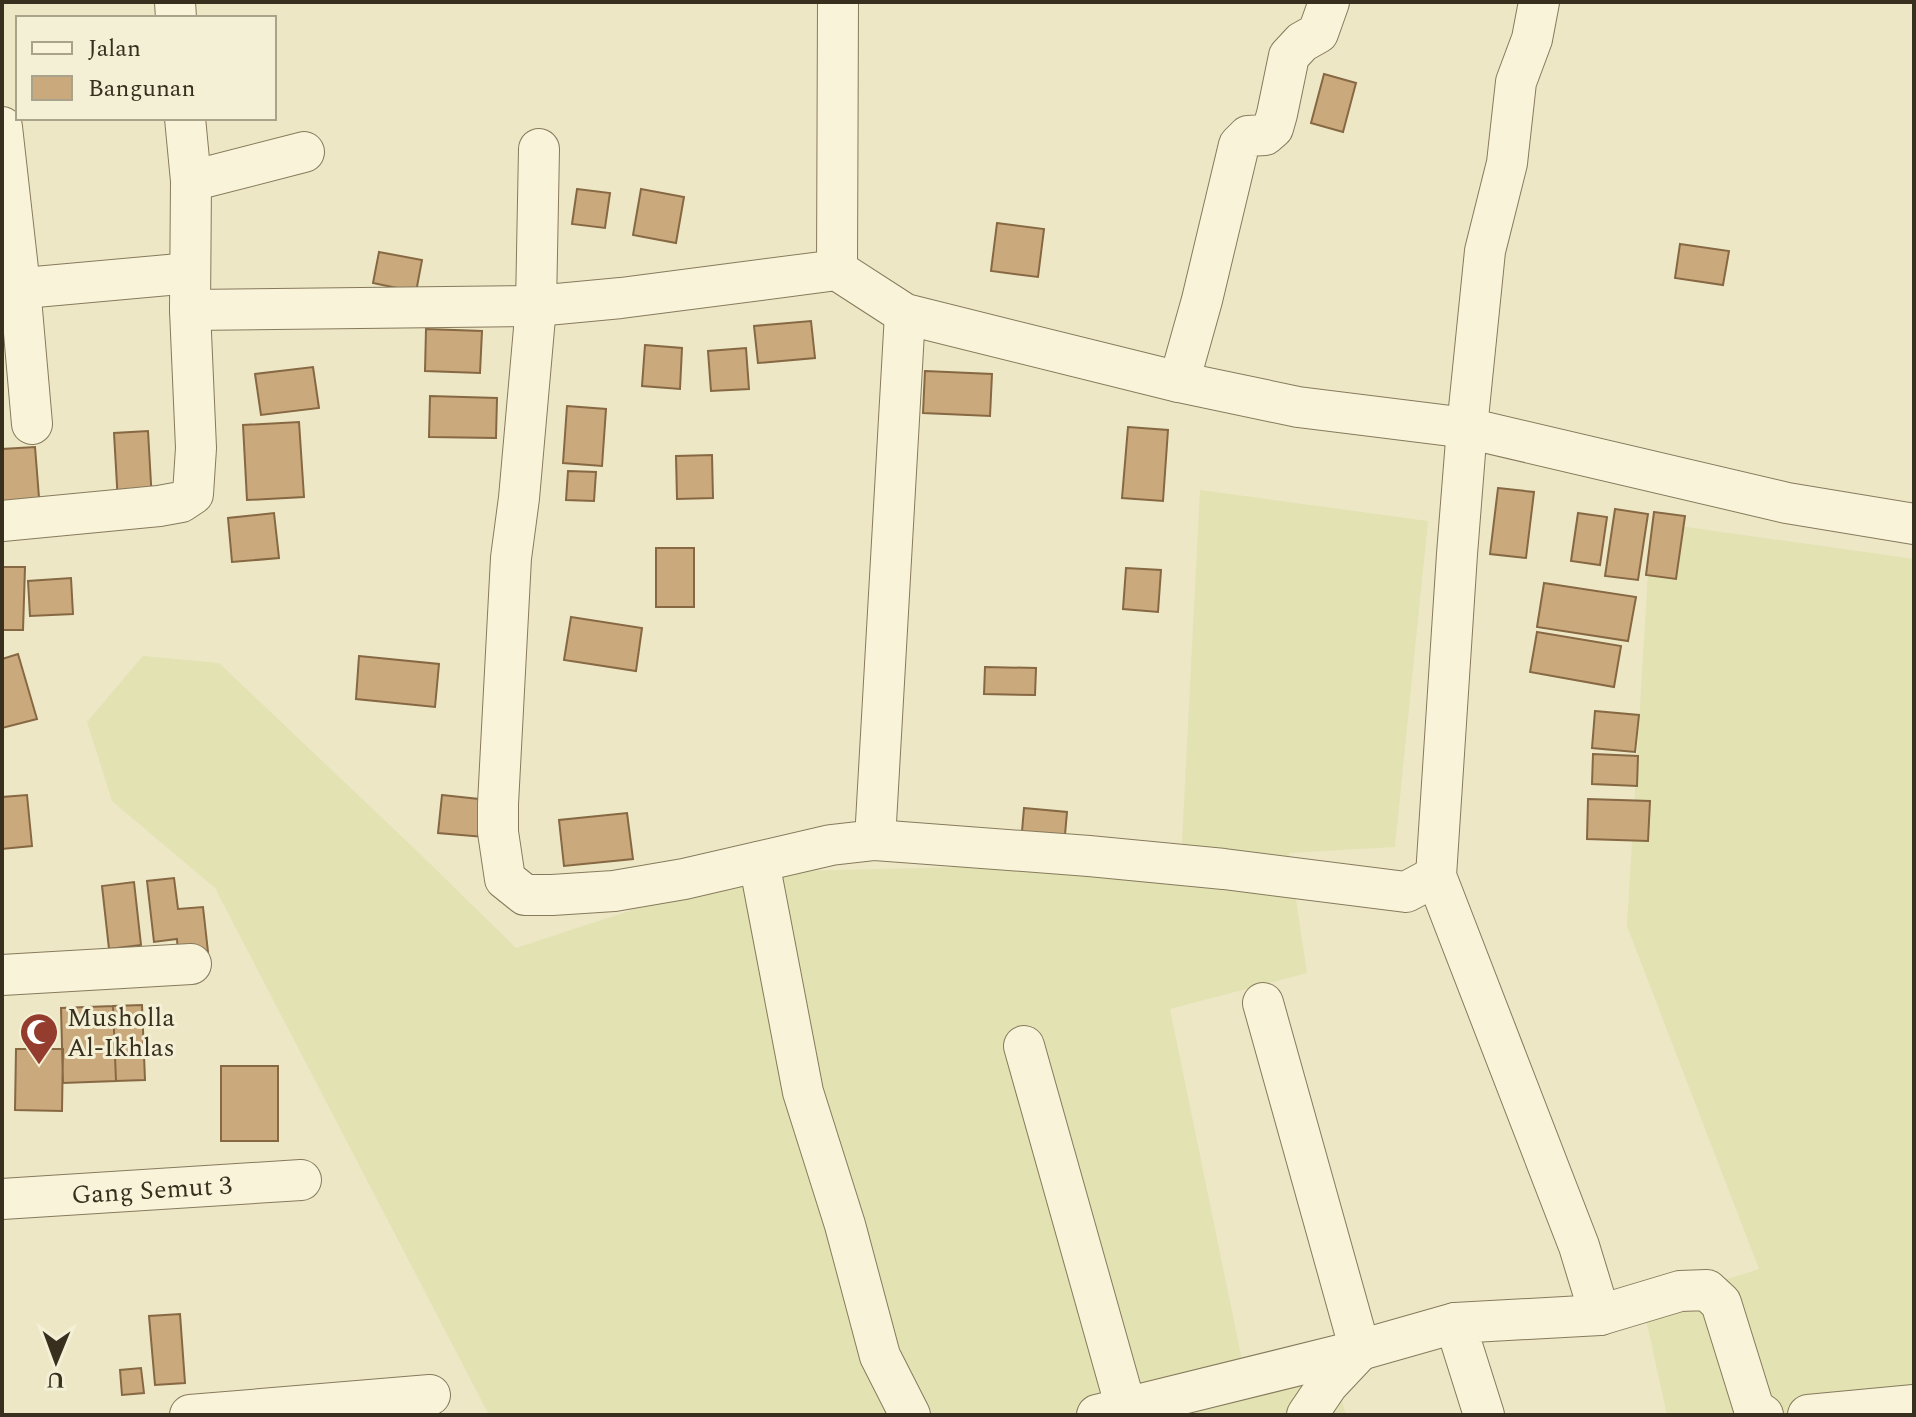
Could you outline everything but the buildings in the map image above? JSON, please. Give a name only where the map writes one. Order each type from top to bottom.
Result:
[{"type":"street","points":[[837,270],[838,2]]},
{"type":"street","points":[[1179,382],[1239,145],[1248,136],[1265,135],[1273,128],[1289,56],[1302,42],[1318,33],[1329,2]]},
{"type":"street","points":[[1531,5],[1532,39],[1516,82],[1507,163],[1485,251],[1457,554],[1436,876],[1579,1246],[1600,1315]]},
{"type":"street","points":[[2,521],[159,506],[181,502],[193,494],[196,448],[190,292],[191,181],[185,120]]},
{"type":"street","points":[[2,127],[11,289],[32,424]]},
{"type":"street","points":[[539,149],[536,306],[511,558],[498,804],[498,832],[505,879],[525,895],[614,891],[684,879],[831,845],[875,840],[1224,869],[1406,892],[1436,876]]},
{"type":"street","points":[[191,181],[304,152]]},
{"type":"street","points":[[11,289],[190,292],[536,306],[837,270],[905,314],[1179,382],[1298,407],[1467,428],[1787,503],[1914,524]]},
{"type":"street","points":[[875,840],[905,314]]},
{"type":"street","points":[[759,862],[803,1092],[845,1225],[880,1356],[910,1415]]},
{"type":"street","points":[[2,975],[191,964]]},
{"type":"street","points":[[1263,1003],[1360,1350]]},
{"type":"street","points":[[1024,1046],[1111,1412],[1455,1323],[1600,1315],[1680,1291],[1707,1290],[1721,1303],[1757,1413]]},
{"type":"street","name":"Gang Semut 3","points":[[2,1199],[301,1180]]},
{"type":"street","points":[[1455,1323],[1484,1415]]},
{"type":"street","points":[[1307,1415],[1328,1384],[1360,1350]]},
{"type":"street","points":[[190,1415],[281,1411],[430,1395]]},
{"type":"street","points":[[1808,1415],[1914,1405]]},
{"type":"green space","points":[[1200,490],[1428,521],[1395,847],[1289,853],[1307,973],[1170,1009],[1244,1370],[1331,1363],[1346,1415],[489,1415],[215,888],[112,801],[87,722],[143,656],[219,663],[516,948],[748,872],[1181,862]]},
{"type":"green space","points":[[1651,522],[1914,559],[1914,1415],[1667,1415],[1643,1306],[1759,1269],[1627,926]]},
{"type":"place","name":"Musholla Al-Ikhlas","points":[[39,1066]]}]
